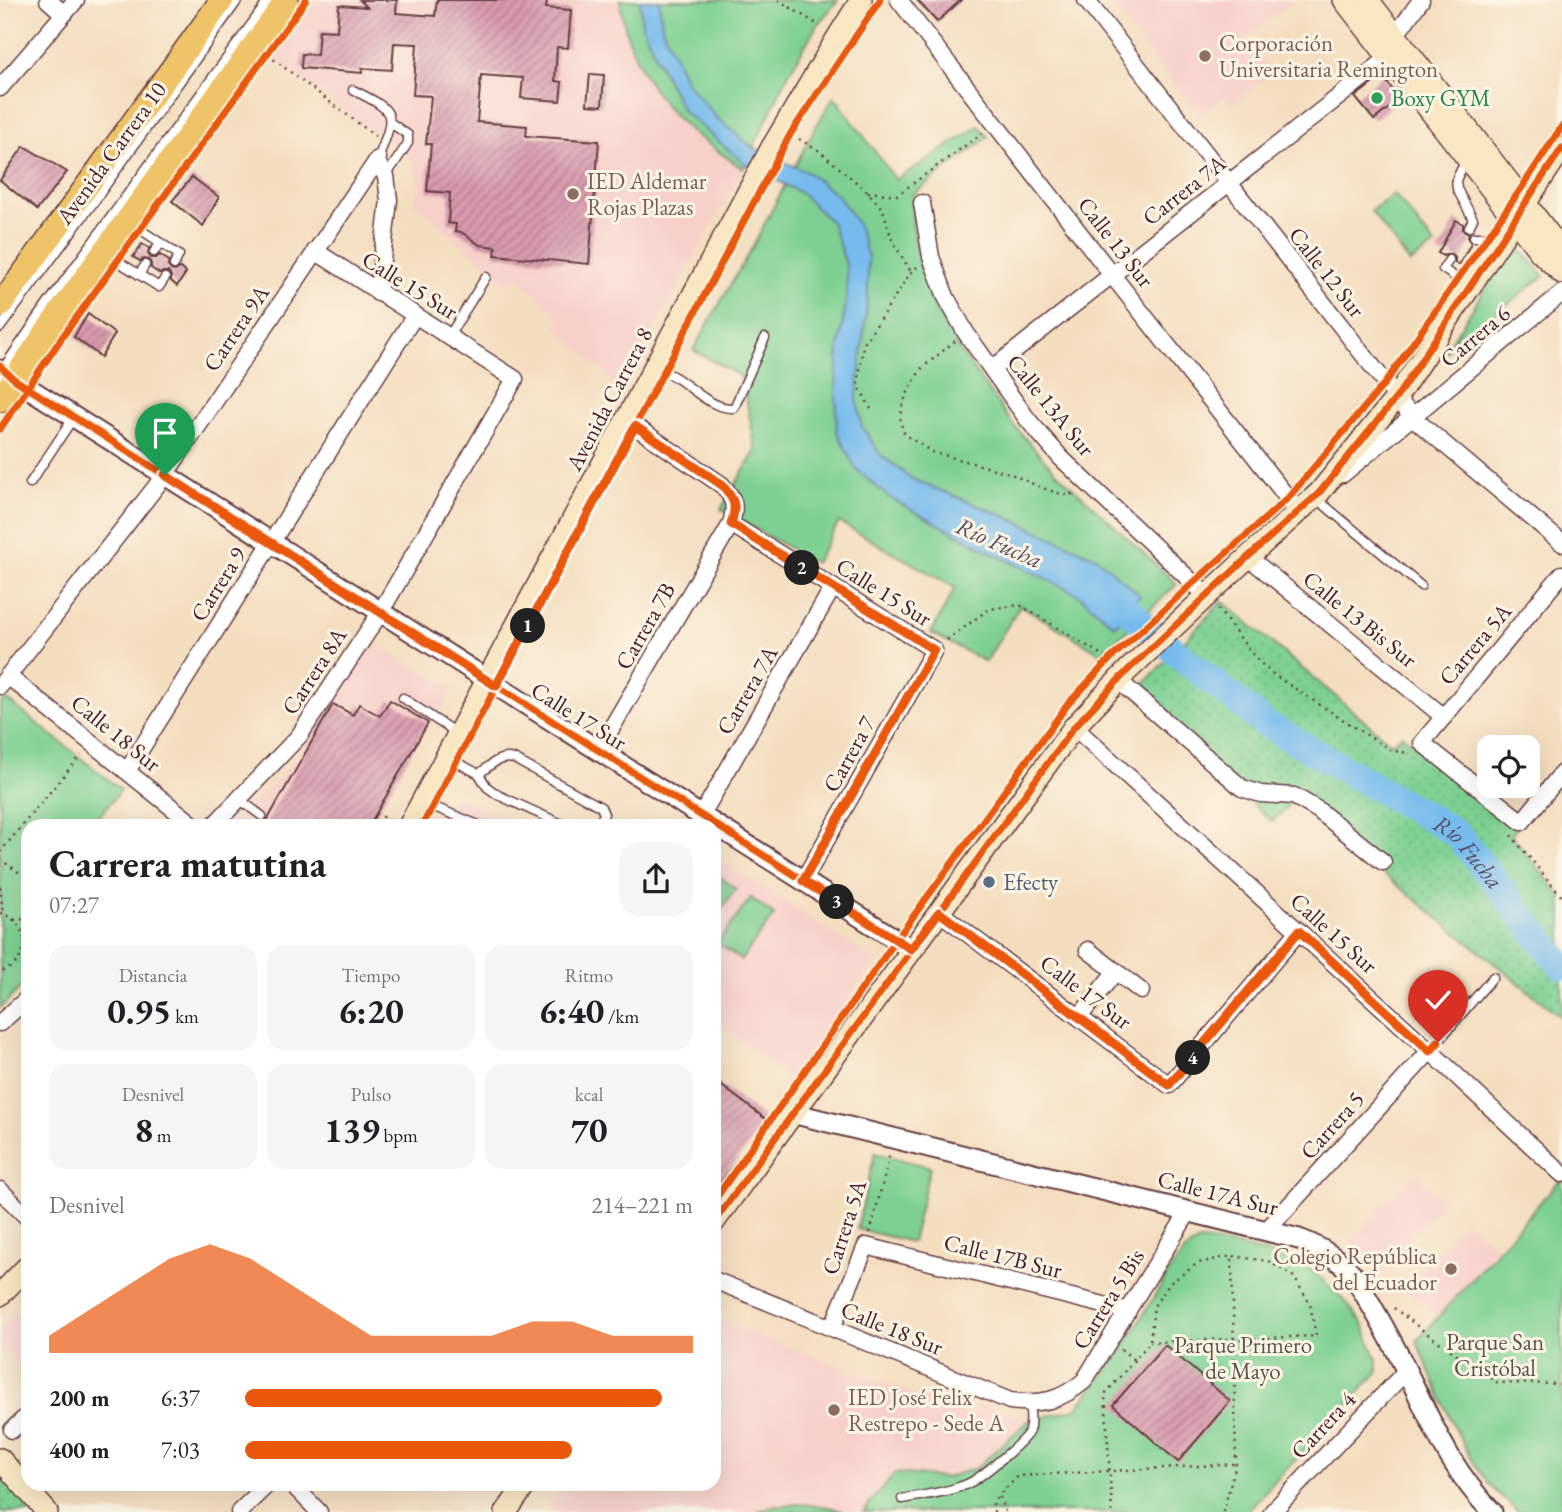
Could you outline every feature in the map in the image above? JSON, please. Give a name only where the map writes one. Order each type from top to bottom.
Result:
[{"type":"main road","name":"Avenida Carrera 10","points":[[0,306],[222,0]]},
{"type":"main road","points":[[0,400],[3,371],[104,253],[288,0]]},
{"type":"main road","name":"Avenida Carrera 8","points":[[404,819],[422,802],[771,149],[861,0]]},
{"type":"main road","points":[[1343,0],[1396,47],[1514,220],[1562,251]]},
{"type":"main road","points":[[1368,0],[1467,157],[1540,252],[1562,272]]},
{"type":"main road","points":[[721,1212],[1111,673],[1150,649],[1175,625],[1210,600],[1248,557],[1317,495],[1395,398],[1562,148]]},
{"type":"main road","points":[[0,1295],[21,1273]]},
{"type":"main road","points":[[0,1459],[21,1483]]},
{"type":"main road","points":[[28,1491],[47,1512]]},
{"type":"main road","points":[[506,1512],[521,1491]]},
{"type":"street","points":[[48,0],[64,14]]},
{"type":"street","points":[[0,88],[76,0]]},
{"type":"street","name":"Calle 13 Sur","points":[[899,0],[1298,511]]},
{"type":"street","name":"Calle 12 Sur","points":[[1086,0],[1412,418],[1562,543]]},
{"type":"street","name":"Carrera 7A","points":[[992,369],[1229,183],[1396,47],[1421,0]]},
{"type":"street","points":[[377,160],[386,176],[389,200],[378,293]]},
{"type":"street","name":"Carrera 9A","points":[[2,680],[165,475],[377,160]]},
{"type":"street","name":"Calle 13A Sur","points":[[922,203],[931,257],[946,297],[966,333],[1028,420],[1061,458],[1210,600]]},
{"type":"street","name":"Calle 15 Sur","points":[[315,251],[515,379]]},
{"type":"street","name":"Carrera 6","points":[[1317,495],[1562,293]]},
{"type":"street","name":"Carrera 9","points":[[127,771],[415,315]]},
{"type":"street","name":"Calle 17 Sur","points":[[3,371],[704,819]]},
{"type":"street","name":"Carrera 8A","points":[[220,819],[299,736],[380,612],[515,379]]},
{"type":"street","points":[[627,421],[722,485],[732,496],[735,509],[731,524]]},
{"type":"street","name":"Calle 15 Sur","points":[[731,524],[934,650]]},
{"type":"street","name":"Carrera 7B","points":[[598,751],[731,524]]},
{"type":"street","name":"Calle 13 Bis Sur","points":[[1248,557],[1444,717]]},
{"type":"street","name":"Carrera 5A","points":[[1418,748],[1562,574]]},
{"type":"street","name":"Carrera 7A","points":[[701,817],[833,587]]},
{"type":"street","name":"Carrera 7","points":[[803,881],[934,650]]},
{"type":"street","points":[[1111,673],[1242,788],[1261,794],[1294,796],[1318,810],[1383,862]]},
{"type":"street","name":"Calle 18 Sur","points":[[2,680],[91,743],[186,819]]},
{"type":"street","name":"Calle 15 Sur","points":[[1074,727],[1562,1174]]},
{"type":"street","points":[[1418,748],[1522,822],[1562,773]]},
{"type":"street","name":"Calle 17 Sur","points":[[721,830],[911,949]]},
{"type":"street","name":"Calle 17 Sur","points":[[939,912],[1169,1085],[1299,931]]},
{"type":"street","points":[[1088,950],[1141,991]]},
{"type":"street","points":[[1079,1017],[1116,971]]},
{"type":"street","points":[[0,1023],[21,1004]]},
{"type":"street","name":"Carrera 5","points":[[1266,1230],[1430,1051]]},
{"type":"street","name":"Calle 17A Sur","points":[[792,1113],[1266,1230],[1321,1248],[1354,1276],[1406,1370],[1453,1464],[1492,1512]]},
{"type":"street","points":[[0,1190],[21,1211]]},
{"type":"street","name":"Carrera 5 Bis","points":[[1056,1399],[1073,1391],[1084,1381],[1189,1211]]},
{"type":"street","name":"Carrera 5A","points":[[832,1328],[866,1246]]},
{"type":"street","name":"Calle 17B Sur","points":[[866,1246],[1128,1311]]},
{"type":"street","name":"Calle 18 Sur","points":[[721,1283],[1010,1401],[1029,1404],[1056,1399]]},
{"type":"street","name":"Carrera 4","points":[[1272,1512],[1406,1370]]},
{"type":"street","points":[[12,1430],[21,1422]]},
{"type":"street","points":[[239,1512],[261,1491]]},
{"type":"street","points":[[299,1491],[319,1512]]},
{"type":"lane","points":[[0,328],[238,0]]},
{"type":"lane","points":[[3,371],[49,302],[269,0]]},
{"type":"lane","points":[[353,90],[381,104],[389,114],[391,123],[377,160]]},
{"type":"lane","points":[[386,176],[408,143],[408,135],[391,123]]},
{"type":"lane","points":[[1467,157],[1456,180],[1457,189],[1473,219],[1469,227]]},
{"type":"lane","points":[[1474,237],[1514,220]]},
{"type":"lane","points":[[127,221],[179,255],[174,265]]},
{"type":"lane","points":[[154,252],[161,243]]},
{"type":"lane","points":[[104,253],[159,287],[165,278]]},
{"type":"lane","points":[[1449,260],[1443,270],[1469,287]]},
{"type":"lane","points":[[139,275],[145,265]]},
{"type":"lane","points":[[449,336],[486,277]]},
{"type":"lane","points":[[656,367],[724,409],[734,408],[765,338]]},
{"type":"lane","points":[[30,483],[74,418]]},
{"type":"lane","points":[[1317,495],[1327,509],[1420,586]]},
{"type":"lane","points":[[402,698],[458,735]]},
{"type":"lane","points":[[447,757],[479,774],[487,787],[498,795],[551,819]]},
{"type":"lane","points":[[479,774],[501,758],[514,759],[601,807],[604,814],[602,819]]},
{"type":"lane","points":[[239,799],[262,816]]},
{"type":"lane","points":[[422,802],[464,819]]},
{"type":"lane","points":[[1430,1051],[1493,977]]},
{"type":"lane","points":[[902,1499],[970,1483],[1028,1434],[1031,1420],[1029,1404]]},
{"type":"path","points":[[778,0],[820,26]]},
{"type":"path","points":[[258,65],[268,51],[377,138]]},
{"type":"path","points":[[868,192],[897,195],[995,124]]},
{"type":"path","points":[[795,136],[817,150],[868,192],[883,210],[892,240],[911,272]]},
{"type":"path","points":[[871,409],[858,386],[863,345],[911,272],[931,257]]},
{"type":"path","points":[[966,333],[921,369],[903,403],[900,422],[905,435],[932,452],[1009,473],[1068,496],[1089,485]]},
{"type":"path","points":[[1210,600],[1257,660],[1274,675],[1394,751],[1418,748]]},
{"type":"path","points":[[934,650],[989,609],[1020,605],[1107,657]]},
{"type":"path","points":[[1111,673],[1118,651]]},
{"type":"path","points":[[28,819],[91,743]]},
{"type":"path","points":[[376,813],[390,819]]},
{"type":"path","points":[[0,852],[21,827]]},
{"type":"path","points":[[1505,828],[1562,897]]},
{"type":"path","points":[[0,859],[21,874]]},
{"type":"path","points":[[0,887],[1,914],[14,920],[21,929]]},
{"type":"path","points":[[14,920],[21,920]]},
{"type":"path","points":[[0,972],[14,965],[21,956]]},
{"type":"path","points":[[1223,1512],[1236,1464],[1232,1256]]},
{"type":"path","points":[[1112,1512],[1105,1394],[1150,1342],[1154,1306],[1170,1283],[1198,1263],[1232,1256],[1268,1261],[1294,1277],[1310,1304],[1316,1336],[1150,1342]]},
{"type":"path","points":[[1425,1332],[1498,1383],[1562,1384]]},
{"type":"path","points":[[994,1512],[993,1502],[1018,1476],[1236,1464]]},
{"type":"path","points":[[999,1495],[1005,1512]]},
{"type":"shaded area","name":"IED Aldemar Rojas Plazas","points":[[316,0],[620,0],[622,23],[633,54],[647,81],[677,119],[743,169],[621,390],[555,326],[560,318],[514,276],[507,284],[413,202],[420,187],[413,162],[273,58]]},
{"type":"shaded area","name":"Corporación Universitaria Remington","points":[[1107,0],[1296,0],[1245,38],[1271,73],[1232,105],[1225,96],[1199,116]]},
{"type":"shaded area","points":[[370,641],[453,689],[433,724],[429,722],[373,819],[235,819],[278,780],[319,725],[321,726]]},
{"type":"shaded area","points":[[456,796],[509,819],[445,819]]},
{"type":"shaded area","points":[[721,861],[876,961],[791,1080],[721,1026]]},
{"type":"shaded area","points":[[1414,1173],[1444,1201],[1381,1269],[1350,1241]]},
{"type":"shaded area","name":"Colegio República del Ecuador","points":[[1465,1220],[1499,1249],[1438,1318],[1404,1289]]},
{"type":"shaded area","points":[[21,1307],[21,1369],[0,1347],[0,1327]]},
{"type":"shaded area","name":"IED José Felix Restrepo - Sede A","points":[[721,1321],[971,1417],[982,1403],[1030,1420],[976,1468],[945,1478],[895,1473],[863,1512],[843,1512],[829,1507],[770,1507],[756,1512],[555,1512],[547,1505],[556,1491],[721,1491]]},
{"type":"green space","points":[[620,0],[838,0],[817,25],[789,73],[743,169],[682,123],[663,102],[645,76],[631,47]]},
{"type":"green space","points":[[834,96],[896,180],[979,126],[988,137],[912,195],[913,226],[923,276],[934,307],[960,351],[1015,427],[1053,469],[1177,584],[1102,654],[1020,605],[986,662],[931,633],[955,588],[839,522],[815,563],[721,509],[756,450],[742,377],[693,350]]},
{"type":"green space","points":[[1394,194],[1435,245],[1410,263],[1371,211]]},
{"type":"green space","points":[[1515,243],[1544,276],[1444,353]]},
{"type":"green space","points":[[1222,601],[1392,744],[1402,735],[1477,794],[1477,798],[1481,798],[1518,827],[1511,835],[1562,897],[1562,1018],[1293,801],[1272,822],[1135,693]]},
{"type":"green space","points":[[5,698],[121,790],[97,819],[21,819],[21,987],[0,1008],[0,705]]},
{"type":"green space","points":[[721,878],[736,889],[721,909]]},
{"type":"green space","points":[[751,898],[774,915],[741,960],[721,945],[721,939]]},
{"type":"green space","points":[[875,1153],[930,1167],[912,1242],[857,1229]]},
{"type":"green space","name":"Parque San Cristóbal","points":[[1562,1178],[1562,1512],[1518,1512],[1498,1494],[1476,1467],[1448,1414],[1417,1341]]},
{"type":"green space","name":"Parque Primero de Mayo","points":[[1199,1241],[1267,1253],[1310,1269],[1341,1296],[1363,1324],[1378,1362],[1378,1372],[1246,1512],[863,1512],[895,1473],[945,1478],[976,1468],[1030,1420],[1076,1409],[1132,1334],[1169,1272],[1185,1251]]},
{"type":"green space","points":[[0,1470],[40,1512],[0,1510]]},
{"type":"green space","points":[[800,1504],[829,1507],[843,1512],[756,1512],[770,1507]]},
{"type":"water","points":[[640,0],[659,0],[662,27],[686,82],[716,117],[751,147],[809,173],[839,197],[858,225],[868,257],[868,295],[857,397],[862,427],[880,454],[912,479],[1096,557],[1140,595],[1115,626],[1076,593],[996,555],[888,497],[856,469],[837,432],[839,346],[847,297],[846,264],[831,222],[801,193],[745,164],[683,111],[642,25]]},
{"type":"building","points":[[360,0],[397,0],[396,13],[435,16],[437,0],[547,0],[546,8],[571,10],[568,48],[557,47],[555,81],[562,82],[560,101],[521,98],[523,78],[481,75],[477,122],[527,126],[526,136],[599,141],[589,264],[495,255],[496,247],[480,245],[455,231],[456,224],[448,223],[450,193],[427,191],[431,144],[426,144],[431,96],[413,95],[417,44],[394,43],[392,70],[362,68],[362,73],[301,68],[302,54],[317,55],[319,30],[337,31],[339,5],[367,7]]},
{"type":"building","points":[[917,0],[961,0],[937,22]]},
{"type":"building","points":[[590,74],[604,75],[602,106],[587,105]]},
{"type":"building","name":"Boxy GYM","points":[[1382,76],[1400,99],[1374,120],[1355,97]]},
{"type":"building","points":[[24,146],[67,172],[37,210],[0,180]]},
{"type":"building","points":[[192,177],[219,197],[203,226],[172,201]]},
{"type":"building","points":[[1456,220],[1463,224],[1463,230],[1469,233],[1471,243],[1459,265],[1455,263],[1452,254],[1443,256],[1438,253]]},
{"type":"building","points":[[142,244],[149,248],[148,254],[151,258],[160,255],[169,261],[171,270],[180,268],[186,273],[177,286],[171,281],[168,272],[160,274],[151,268],[149,260],[140,261],[133,257]]},
{"type":"building","points":[[88,314],[115,334],[101,357],[74,337]]},
{"type":"building","points":[[390,700],[428,723],[373,819],[268,819],[333,704],[353,715],[359,704],[380,716]]},
{"type":"building","points":[[721,1085],[767,1120],[721,1182]]},
{"type":"building","points":[[1165,1345],[1230,1401],[1178,1462],[1113,1405]]},
{"type":"waterway","name":"Río Fucha","points":[[1098,587],[1265,724],[1456,833],[1562,966]]},
{"type":"cycle path","points":[[0,429],[63,336],[306,0]]},
{"type":"cycle path","points":[[426,819],[791,133],[880,0]]},
{"type":"cycle path","points":[[721,1191],[896,940],[1068,704],[1110,659],[1288,498],[1385,383],[1562,126]]},
{"type":"cycle path","points":[[721,1212],[1074,727],[1128,670],[1319,493],[1396,398],[1562,148]]},
{"type":"cycle path","points":[[0,366],[28,388],[707,819]]},
{"type":"cycle path","points":[[721,828],[905,945]]},
{"type":"place","name":"Corporación Universitaria Remington","points":[[1205,56]]},
{"type":"place","name":"Boxy GYM","points":[[1377,98]]},
{"type":"place","name":"IED Aldemar Rojas Plazas","points":[[573,194]]},
{"type":"place","name":"Efecty","points":[[989,882]]},
{"type":"place","name":"Colegio República del Ecuador","points":[[1451,1269]]},
{"type":"place","name":"IED José Felix Restrepo - Sede A","points":[[834,1410]]},
{"type":"route","points":[[165,475],[496,686],[635,426],[722,485],[732,496],[735,509],[731,524],[934,650],[803,881],[911,949],[939,912],[1169,1085],[1299,931],[1430,1051],[1438,1042]]}]
